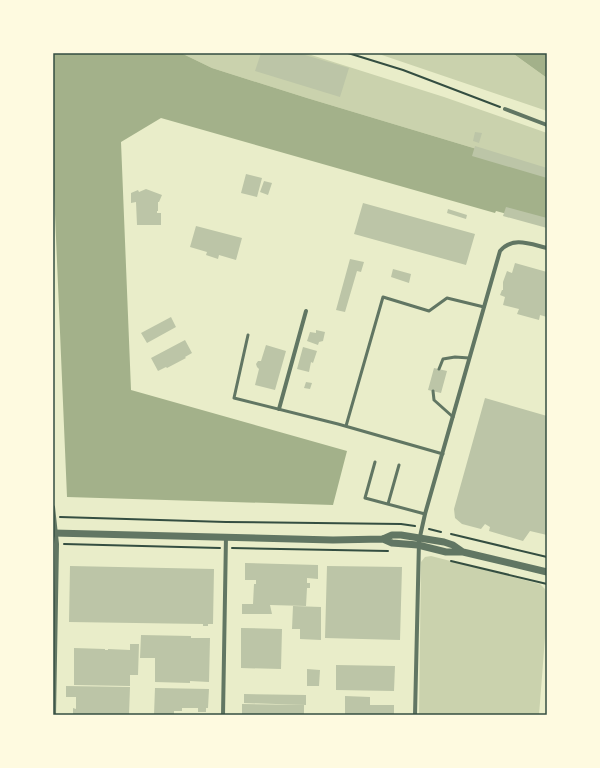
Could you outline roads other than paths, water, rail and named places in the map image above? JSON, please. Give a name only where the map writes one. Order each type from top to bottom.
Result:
[{"type":"street","points":[[505,109],[547,125]]},
{"type":"street","points":[[415,715],[419,537],[443,454],[468,358],[498,257],[503,247],[512,242],[520,242],[547,248]]},
{"type":"street","points":[[279,409],[306,311]]},
{"type":"street","points":[[53,507],[54,533],[57,544],[54,715]]},
{"type":"street","points":[[54,533],[226,536],[333,540],[383,539],[446,552],[463,552],[547,572]]},
{"type":"street","points":[[383,539],[392,535],[419,537],[453,545],[463,552]]},
{"type":"street","points":[[223,715],[226,536]]},
{"type":"lane","points":[[346,426],[383,297],[429,310],[447,298],[484,307]]},
{"type":"lane","points":[[248,335],[234,398],[346,426],[443,454]]},
{"type":"lane","points":[[439,369],[443,359],[455,357],[468,358]]},
{"type":"lane","points":[[433,391],[434,400],[453,417]]},
{"type":"lane","points":[[375,462],[365,498],[425,514]]},
{"type":"lane","points":[[388,504],[399,465]]}]
